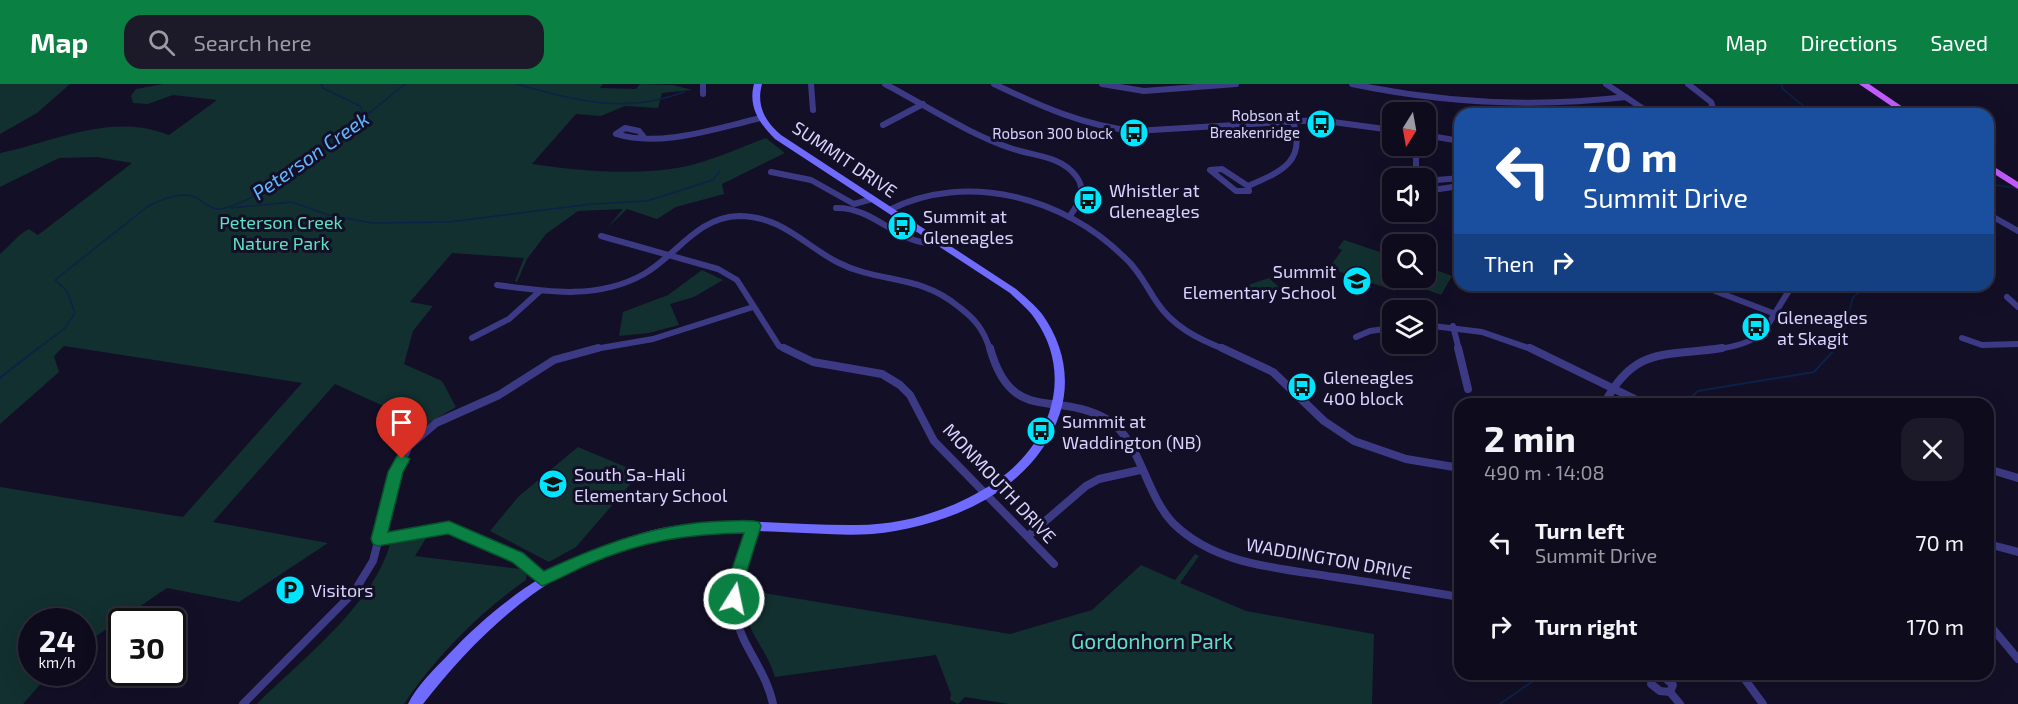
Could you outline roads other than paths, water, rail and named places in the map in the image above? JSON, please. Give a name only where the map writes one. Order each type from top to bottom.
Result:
[{"type":"main road","points":[[758,84],[755,99],[761,118]]},
{"type":"main road","points":[[1863,84],[1900,108]]},
{"type":"main road","points":[[1872,84],[1908,108]]},
{"type":"main road","name":"SUMMIT DRIVE","points":[[415,704],[449,659],[472,635],[542,579],[584,560],[645,537],[695,527],[879,529],[937,516],[986,494],[1012,476],[1045,438],[1059,406],[1062,370],[1057,349],[1034,310],[1013,291],[788,145],[769,129],[761,118]]},
{"type":"main road","points":[[1994,164],[2018,180]]},
{"type":"main road","points":[[1994,170],[2018,186]]},
{"type":"street","points":[[703,84],[703,94]]},
{"type":"street","points":[[811,84],[813,110]]},
{"type":"street","points":[[885,84],[998,142],[1049,159],[1067,168],[1075,174],[1082,193],[1081,201],[1069,217]]},
{"type":"street","points":[[994,84],[1069,120],[1111,130],[1293,122],[1343,122],[1382,128]]},
{"type":"street","points":[[1005,89],[1014,84]]},
{"type":"street","points":[[1102,84],[1144,91],[1236,84]]},
{"type":"street","points":[[1352,84],[1424,98],[1466,102],[1587,101],[1626,97]]},
{"type":"street","points":[[1606,84],[1642,108]]},
{"type":"street","points":[[1688,84],[1711,102],[1713,108]]},
{"type":"street","points":[[883,124],[923,104]]},
{"type":"street","points":[[643,136],[686,135],[761,118]]},
{"type":"street","points":[[1248,186],[1277,171],[1297,154],[1300,140],[1293,122]]},
{"type":"street","points":[[1436,137],[1454,140]]},
{"type":"street","points":[[1222,168],[1248,186],[1248,191],[1236,191],[1210,170],[1222,168]]},
{"type":"street","points":[[771,172],[811,180],[854,204],[861,204],[872,199]]},
{"type":"street","points":[[1436,179],[1454,178]]},
{"type":"street","points":[[1436,189],[1454,187]]},
{"type":"street","points":[[888,210],[933,193],[955,191],[1010,197],[1069,217],[1108,241],[1123,255],[1156,304],[1177,325],[1202,340],[1264,366],[1286,381],[1326,423],[1360,442],[1394,456],[1454,467]]},
{"type":"street","points":[[836,208],[859,208],[913,243],[929,247],[940,243]]},
{"type":"street","name":"WADDINGTON DRIVE","points":[[497,285],[540,291],[588,292],[612,288],[651,270],[694,230],[706,224],[747,217],[775,223],[835,261],[856,270],[919,283],[944,294],[978,323],[1000,379],[1010,390],[1038,402],[1088,411],[1104,418],[1119,430],[1131,446],[1156,505],[1190,538],[1215,552],[1242,562],[1454,596]]},
{"type":"street","points":[[1994,217],[2018,231]]},
{"type":"street","name":"MONMOUTH DRIVE","points":[[601,236],[718,269],[737,280],[779,346],[813,363],[882,374],[900,385],[910,395],[934,441],[1054,564]]},
{"type":"street","points":[[472,338],[510,320],[540,291]]},
{"type":"street","points":[[1715,291],[1778,315]]},
{"type":"street","points":[[1606,398],[1610,387],[1623,373],[1642,362],[1663,354],[1741,344],[1759,336],[1778,315],[1790,291]]},
{"type":"street","points":[[2007,297],[2018,306]]},
{"type":"street","points":[[243,704],[354,592],[373,561],[396,472],[409,446],[436,423],[499,395],[554,360],[577,352],[653,339],[753,307]]},
{"type":"street","points":[[1436,325],[1453,326],[1512,342],[1633,398]]},
{"type":"street","points":[[1453,326],[1468,389]]},
{"type":"street","points":[[1356,337],[1370,331],[1382,329]]},
{"type":"street","points":[[1962,338],[1982,345],[2018,344]]},
{"type":"street","points":[[1028,536],[1093,483],[1140,470]]},
{"type":"street","points":[[1994,471],[2018,478]]},
{"type":"street","points":[[753,526],[733,590],[734,606],[744,640],[770,684],[773,704]]},
{"type":"street","points":[[378,539],[449,527],[518,557],[542,579]]},
{"type":"street","points":[[1994,546],[2018,552]]},
{"type":"street","points":[[1994,630],[2018,660]]},
{"type":"street","points":[[1745,680],[1763,704]]},
{"type":"street","points":[[1670,692],[1680,704]]},
{"type":"waterway","points":[[321,84],[323,88],[360,106],[363,113],[361,119]]},
{"type":"waterway","name":"Peterson Creek","points":[[36,350],[65,328],[75,313],[67,291],[55,280],[148,206],[184,195],[195,197],[216,209],[234,205],[284,177],[405,84]]},
{"type":"waterway","points":[[516,84],[579,100],[620,104],[662,99],[684,92]]},
{"type":"waterway","points":[[1781,84],[1783,89],[1806,108]]},
{"type":"waterway","points":[[231,208],[292,202],[328,215],[372,223],[449,222],[591,204],[647,201],[713,180],[720,171]]},
{"type":"waterway","points":[[1994,185],[2016,188]]},
{"type":"waterway","points":[[1836,348],[1845,328],[1853,297],[1862,291]]},
{"type":"waterway","name":"Peterson Creek","points":[[0,378],[38,348]]},
{"type":"waterway","points":[[1690,398],[1698,391],[1814,372],[1836,348]]},
{"type":"waterway","points":[[1500,704],[1534,680]]},
{"type":"place","name":"Robson at Breakenridge","points":[[1321,124]]},
{"type":"place","name":"Robson 300 block","points":[[1134,133]]},
{"type":"place","name":"Whistler at Gleneagles","points":[[1088,200]]},
{"type":"place","name":"Summit at Gleneagles","points":[[902,226]]},
{"type":"place","name":"Summit Elementary School","points":[[1357,281]]},
{"type":"place","name":"Gleneagles at Skagit","points":[[1756,327]]},
{"type":"place","name":"Gleneagles 400 block","points":[[1302,387]]},
{"type":"place","name":"Summit at Waddington (NB)","points":[[1041,431]]},
{"type":"place","name":"South Sa-Hali Elementary School","points":[[553,484]]},
{"type":"place","name":"Visitors","points":[[290,590]]},
{"type":"park label","name":"Peterson Creek Nature Park","points":[[281,232]]},
{"type":"park label","name":"Gordonhorn Park","points":[[1152,640]]}]
